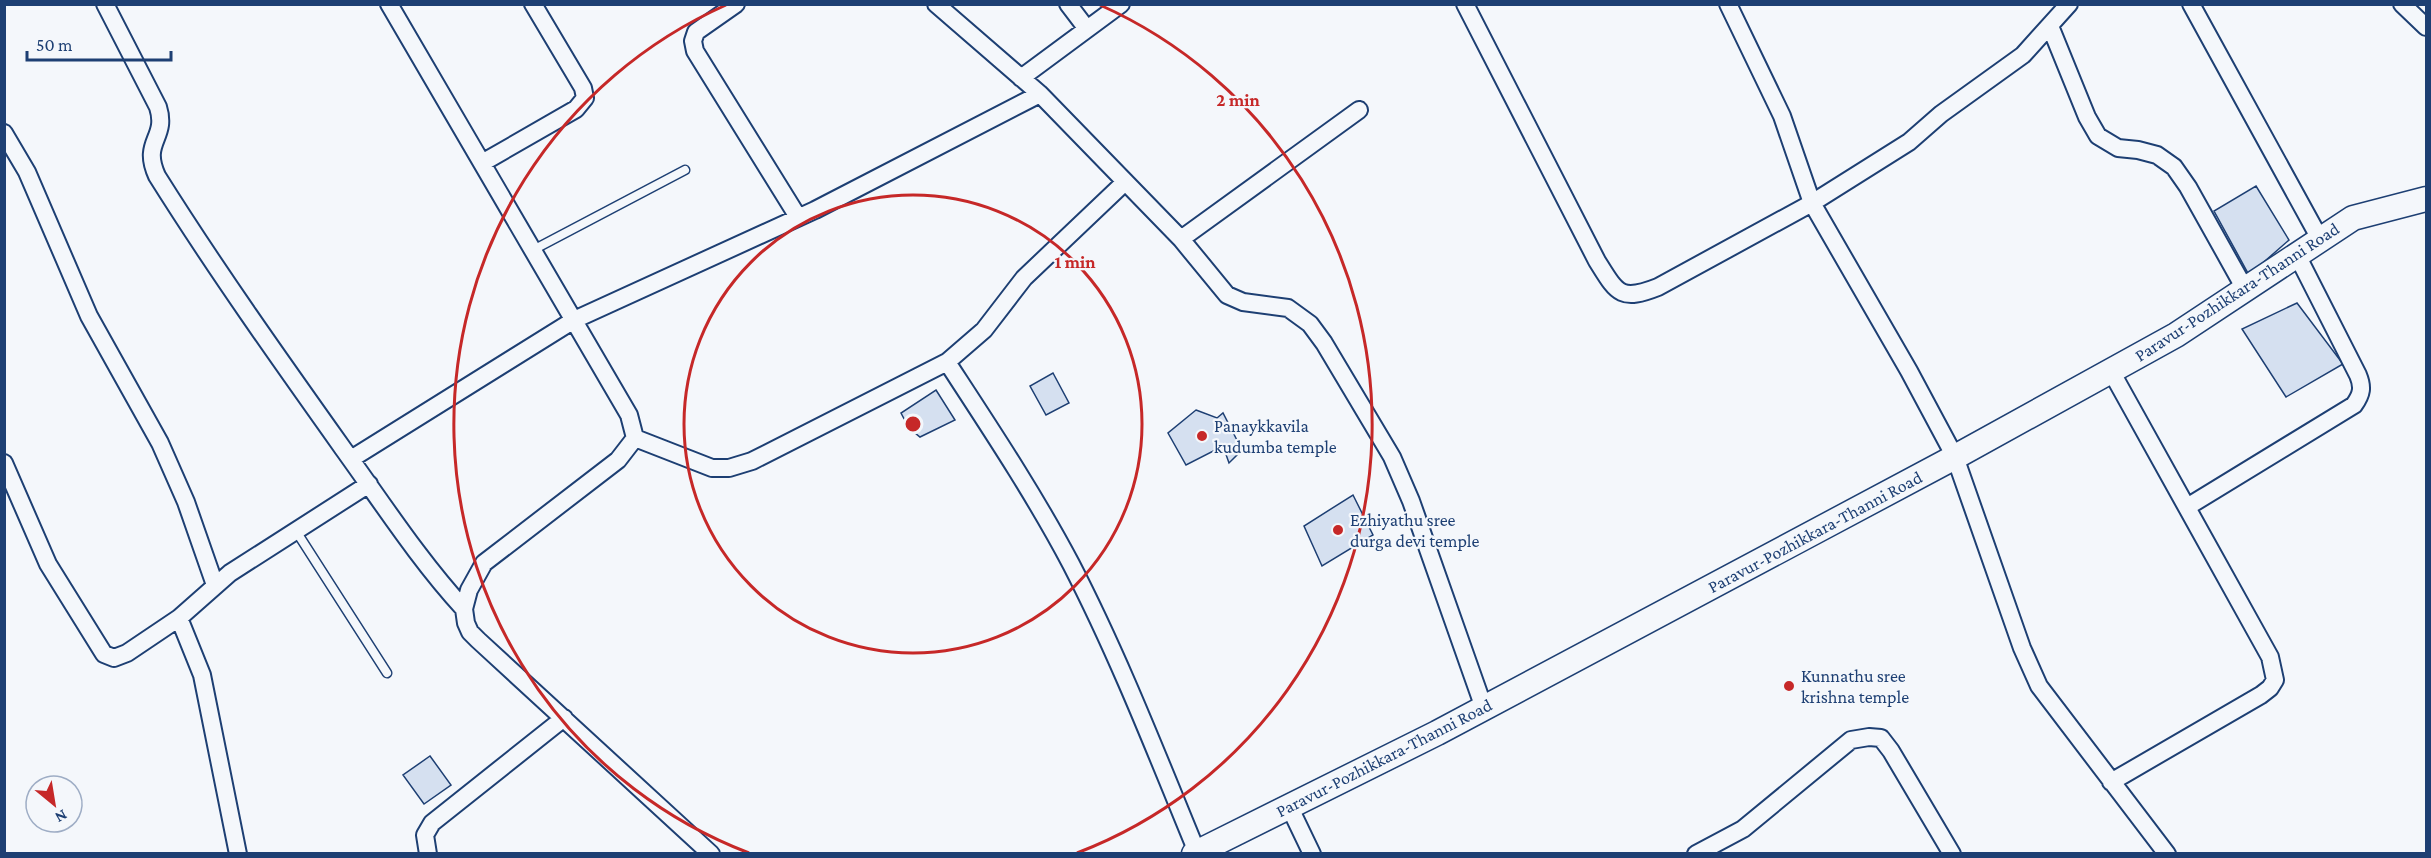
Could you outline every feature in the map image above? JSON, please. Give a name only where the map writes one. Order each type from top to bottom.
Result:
[{"type":"main road","name":"Paravur-Pozhikkara-Thanni Road","points":[[1195,853],[1484,708],[1955,457],[2176,335],[2353,218],[2427,198]]},
{"type":"street","points":[[105,4],[162,119],[151,152],[151,163],[157,176],[206,253],[351,459],[442,585],[465,609]]},
{"type":"street","points":[[389,4],[629,415],[635,438],[618,460],[484,562],[469,590],[465,609],[466,622],[470,632],[711,854]]},
{"type":"street","points":[[482,163],[576,109],[585,98],[583,88],[532,4]]},
{"type":"street","points":[[736,4],[696,32],[693,40],[695,51],[798,217]]},
{"type":"street","points":[[936,4],[1040,94],[1181,239],[1227,295],[1243,302],[1288,308],[1310,324],[1324,343],[1392,457],[1411,501],[1484,708]]},
{"type":"street","points":[[1068,4],[1087,29]]},
{"type":"street","points":[[1021,78],[1121,4]]},
{"type":"street","points":[[1465,4],[1597,261],[1612,285],[1623,293],[1636,295],[1658,287],[1812,203],[1909,142],[1941,114],[2023,55],[2068,4]]},
{"type":"street","points":[[1728,4],[1782,116],[1812,203],[1909,371],[1955,457],[2022,648],[2040,686],[2167,854]]},
{"type":"street","points":[[2192,4],[2320,239]]},
{"type":"street","points":[[2402,4],[2427,27]]},
{"type":"street","points":[[2050,26],[2087,117],[2098,136],[2118,148],[2157,155],[2174,167],[2188,187],[2245,289]]},
{"type":"street","points":[[351,459],[574,320],[798,217],[1040,94]]},
{"type":"street","points":[[1181,239],[1359,110]]},
{"type":"street","points":[[4,133],[27,172],[89,316],[160,443],[186,502],[215,585]]},
{"type":"street","points":[[635,438],[712,468],[729,468],[752,461],[947,362],[984,330],[1024,278],[1125,182]]},
{"type":"street","points":[[2187,507],[2354,405],[2361,396],[2363,385],[2297,255]]},
{"type":"street","points":[[947,362],[1029,489],[1071,564],[1123,671],[1195,853]]},
{"type":"street","points":[[2111,371],[2270,657],[2275,680],[2270,688],[2261,695],[2111,782]]},
{"type":"street","points":[[4,463],[48,564],[104,654],[114,658],[121,656],[179,618],[215,585],[369,484]]},
{"type":"street","points":[[179,618],[202,675],[238,854]]},
{"type":"street","points":[[428,854],[425,835],[432,823],[564,718]]},
{"type":"street","points":[[1696,854],[1743,829],[1851,740],[1869,737],[1881,738],[1891,751],[1952,854]]},
{"type":"street","points":[[1289,806],[1312,854]]},
{"type":"lane","points":[[533,250],[685,170]]},
{"type":"lane","points":[[296,531],[387,673]]},
{"type":"building","points":[[2256,186],[2289,240],[2249,275],[2214,211]]},
{"type":"building","points":[[2297,303],[2343,364],[2286,397],[2242,329]]},
{"type":"building","points":[[1053,373],[1069,403],[1046,415],[1030,386]]},
{"type":"building","points":[[936,390],[955,420],[920,437],[909,428],[901,413]]},
{"type":"building","name":"Panaykkavila kudumba temple","points":[[1196,410],[1217,418],[1223,413],[1242,450],[1229,463],[1223,446],[1186,465],[1168,433]]},
{"type":"building","name":"Ezhiyathu sree durga devi temple","points":[[1353,495],[1373,535],[1322,566],[1304,526]]},
{"type":"building","points":[[430,756],[451,785],[424,804],[403,775]]},
{"type":"place","name":"Panaykkavila kudumba temple","points":[[1202,436]]},
{"type":"place","name":"Ezhiyathu sree durga devi temple","points":[[1338,530]]},
{"type":"place","name":"Kunnathu sree krishna temple","points":[[1789,686]]}]
